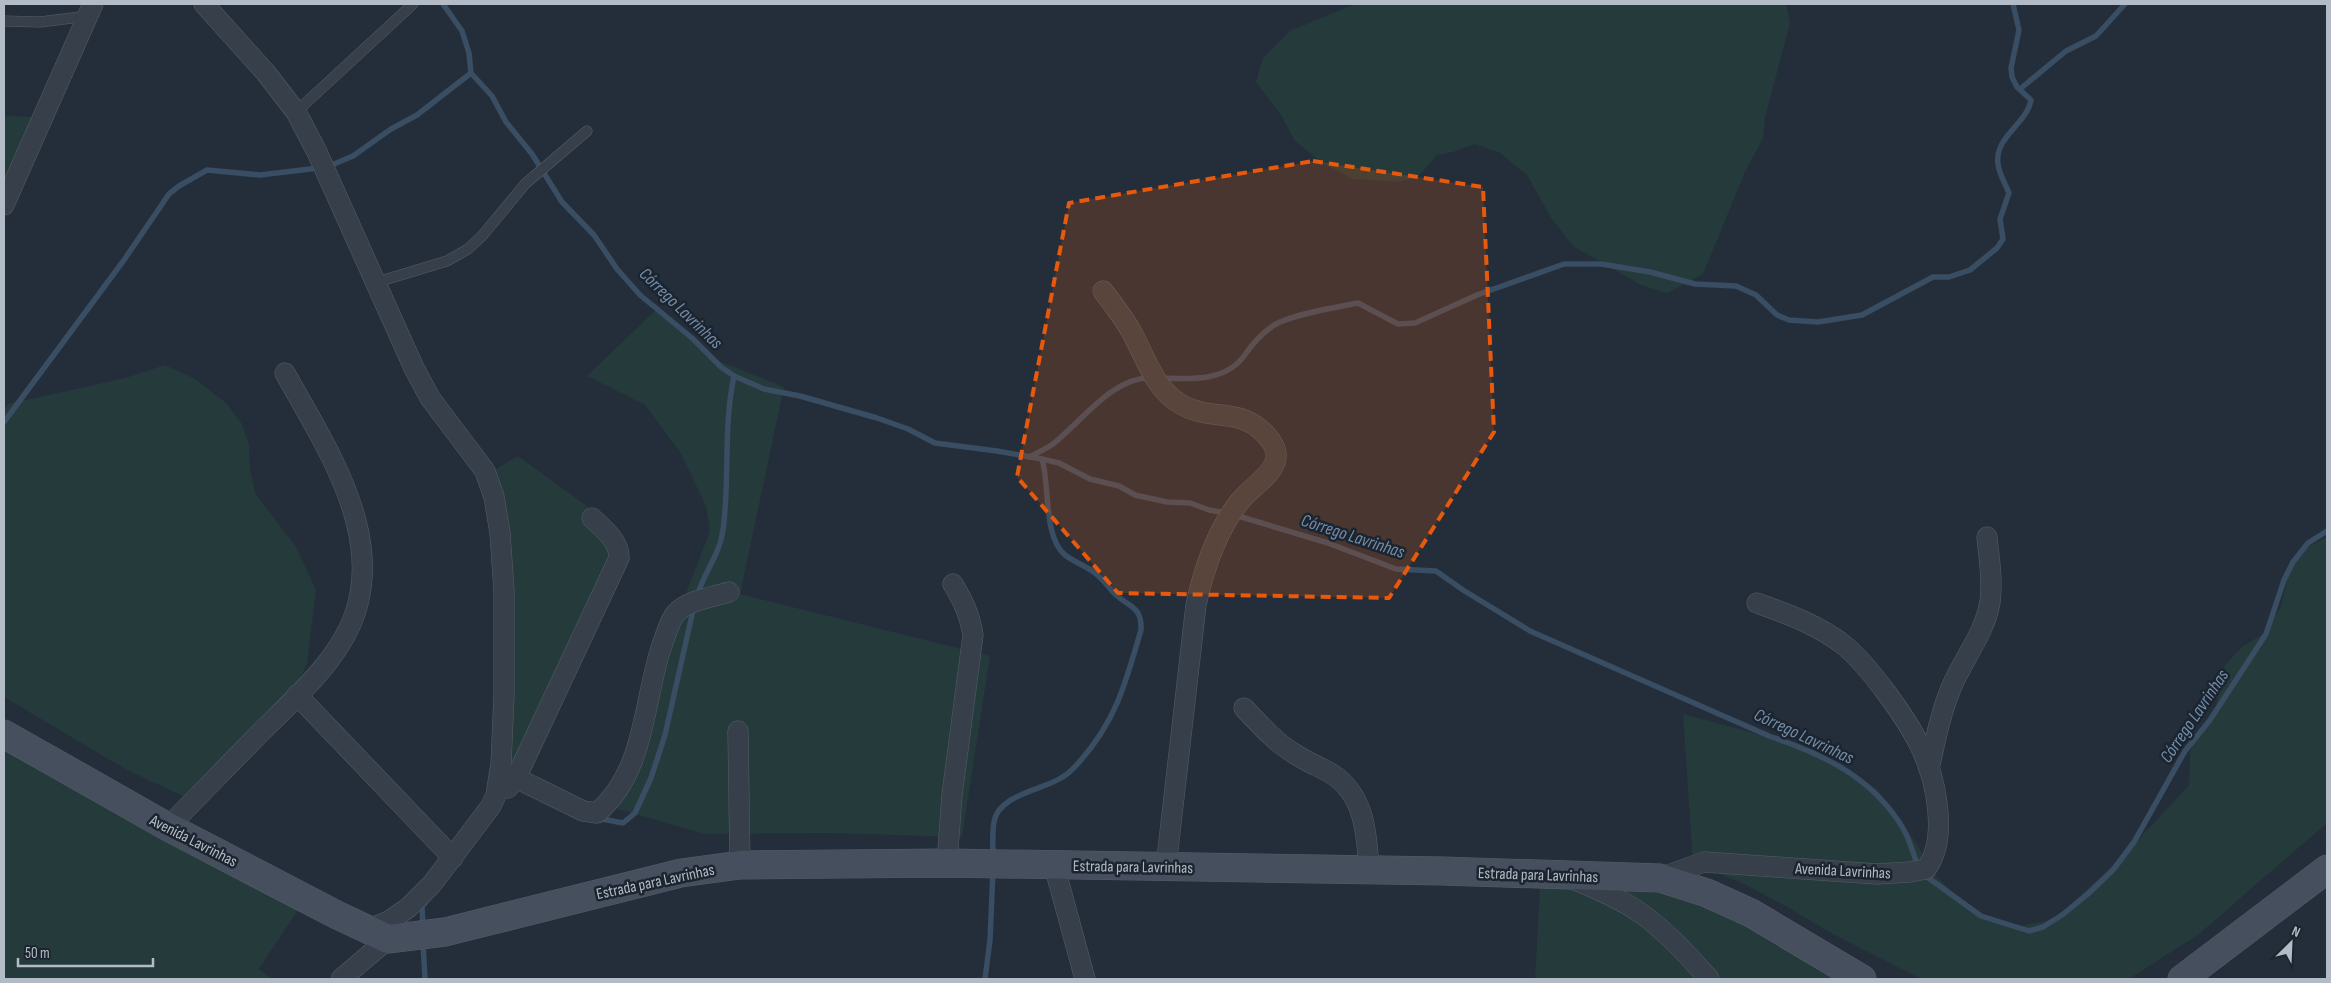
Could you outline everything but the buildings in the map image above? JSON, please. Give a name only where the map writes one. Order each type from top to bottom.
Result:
[{"type":"street","points":[[204,4],[266,73],[296,112],[317,152],[374,283],[430,398],[485,470],[494,497],[500,533],[505,632],[502,746],[496,795],[483,818],[432,884],[408,908],[389,921],[341,979]]},
{"type":"street","points":[[4,205],[90,10]]},
{"type":"street","points":[[1103,291],[1131,330],[1157,382],[1165,391],[1185,406],[1198,411],[1245,419],[1256,424],[1272,442],[1277,452],[1275,463],[1239,502],[1221,530],[1202,575],[1196,605],[1166,867]]},
{"type":"street","points":[[168,827],[297,695],[329,659],[347,632],[357,608],[362,585],[362,557],[356,520],[340,476],[286,374]]},
{"type":"street","points":[[496,795],[504,792],[516,778],[619,558],[619,553],[610,537],[592,518]]},
{"type":"street","points":[[1929,769],[1940,718],[1951,688],[1986,617],[1990,601],[1987,537]]},
{"type":"street","points":[[947,863],[952,795],[973,635],[971,621],[965,605],[952,584]]},
{"type":"street","points":[[516,778],[583,811],[597,813],[603,808],[618,788],[635,755],[641,737],[656,664],[675,614],[683,607],[729,592]]},
{"type":"street","points":[[1757,603],[1789,614],[1818,628],[1846,646],[1869,672],[1908,727],[1920,746],[1929,769]]},
{"type":"street","points":[[297,695],[453,858]]},
{"type":"street","points":[[1244,708],[1280,744],[1333,775],[1348,788],[1364,822],[1369,870]]},
{"type":"street","points":[[738,731],[740,865]]},
{"type":"street","name":"Avenida Lavrinhas","points":[[4,734],[168,827],[378,934]]},
{"type":"street","name":"Avenida Lavrinhas","points":[[1660,878],[1704,862],[1877,874],[1926,869],[1932,861],[1937,847],[1939,830],[1937,808],[1929,769]]},
{"type":"street","name":"Estrada para Lavrinhas","points":[[378,934],[445,932],[681,873],[740,865],[947,863],[1564,875],[1660,878],[1707,893],[1751,913],[1862,979]]},
{"type":"street","points":[[1054,865],[1085,979]]},
{"type":"street","points":[[2182,979],[2327,869]]},
{"type":"street","points":[[1564,875],[1612,896],[1642,914],[1676,944],[1708,979]]},
{"type":"lane","points":[[296,112],[413,4]]},
{"type":"lane","points":[[4,21],[40,22],[90,10]]},
{"type":"lane","points":[[374,283],[447,261],[468,249],[482,236],[525,184],[587,131]]},
{"type":"highlighted area","points":[[1313,161],[1483,187],[1494,432],[1389,598],[1118,593],[1017,477],[1069,203]]},
{"type":"green space","points":[[1355,4],[1786,4],[1790,23],[1765,118],[1763,138],[1745,172],[1703,274],[1667,293],[1641,285],[1573,246],[1551,218],[1527,175],[1500,153],[1475,144],[1453,152],[1437,155],[1418,177],[1399,182],[1353,179],[1321,162],[1295,141],[1281,115],[1256,82],[1263,58],[1290,31]]},
{"type":"green space","points":[[4,116],[42,117],[4,199]]},
{"type":"green space","points":[[659,307],[709,357],[784,387],[740,594],[990,656],[962,837],[828,833],[705,834],[615,808],[651,672],[679,612],[710,531],[706,506],[680,452],[645,405],[587,376]]},
{"type":"green space","points":[[165,365],[195,379],[226,403],[242,424],[249,445],[250,469],[255,493],[296,547],[316,590],[307,664],[291,696],[183,796],[127,770],[4,697],[4,410],[8,404],[125,378]]},
{"type":"green space","points":[[518,456],[595,512],[611,558],[514,765],[503,780],[491,472]]},
{"type":"green space","points":[[2327,537],[2327,823],[2199,934],[2129,979],[1921,979],[1831,933],[1740,882],[1693,863],[1683,714],[1814,749],[1877,789],[1912,837],[1938,878],[1974,912],[2011,928],[2055,919],[2127,852],[2189,785],[2190,753],[2194,737],[2214,715],[2225,665],[2243,646],[2265,633],[2281,607],[2288,575],[2298,552]]},
{"type":"green space","points":[[4,731],[306,898],[259,969],[272,979],[4,979]]},
{"type":"green space","points":[[1540,885],[1681,891],[1849,979],[1535,979]]},
{"type":"waterway","name":"Córrego Lavrinhas","points":[[443,4],[462,31],[469,53],[471,73],[492,96],[506,122],[532,154],[562,202],[594,235],[617,269],[640,295],[692,338],[721,367],[734,376],[764,389],[800,396],[877,418],[908,429],[935,443],[997,451],[1059,463],[1090,479],[1119,486],[1135,495],[1167,502],[1190,503],[1209,510],[1226,513]]},
{"type":"waterway","points":[[1162,378],[1206,377],[1227,371],[1244,356],[1255,341],[1269,328],[1299,316],[1358,303],[1398,324],[1415,323],[1477,295],[1564,264],[1601,264],[1650,272],[1695,284],[1736,286],[1756,295],[1777,315],[1789,320],[1818,322],[1862,315],[1933,277],[1949,277],[1970,270],[1997,248],[2003,239],[2000,219],[2009,193],[1998,164],[1998,154],[2006,138],[2024,116],[2031,100],[2017,87],[2012,77],[2011,68],[2019,30],[2013,4]]},
{"type":"waterway","points":[[2020,89],[2066,51],[2096,36],[2125,4]]},
{"type":"waterway","points":[[4,422],[124,260],[169,194],[179,186],[207,170],[260,175],[327,167],[353,156],[391,129],[417,115],[471,73]]},
{"type":"waterway","points":[[697,597],[719,548],[723,530],[729,414],[734,376]]},
{"type":"waterway","points":[[1029,457],[1053,444],[1110,393],[1136,380],[1150,378]]},
{"type":"waterway","points":[[993,857],[994,822],[997,813],[1003,805],[1022,794],[1053,782],[1067,774],[1081,760],[1103,730],[1119,699],[1141,630],[1140,617],[1137,612],[1116,595],[1095,573],[1065,555],[1058,547],[1050,524],[1042,459]]},
{"type":"waterway","name":"Córrego Lavrinhas","points":[[1235,515],[1328,543],[1396,569],[1436,571],[1530,631],[1828,760],[1862,782],[1892,812],[1906,834],[1918,866]]},
{"type":"waterway","name":"Córrego Lavrinhas","points":[[1923,874],[1981,916],[2029,931],[2043,927],[2062,915],[2090,892],[2113,870],[2134,842],[2185,751],[2210,720],[2266,634],[2284,580],[2293,562],[2308,543],[2327,531]]},
{"type":"waterway","points":[[597,818],[623,823],[635,813],[651,778],[665,735],[694,606]]},
{"type":"waterway","points":[[985,979],[990,940],[993,871]]},
{"type":"waterway","points":[[423,928],[422,906],[425,903]]},
{"type":"waterway","points":[[423,942],[425,979]]}]
